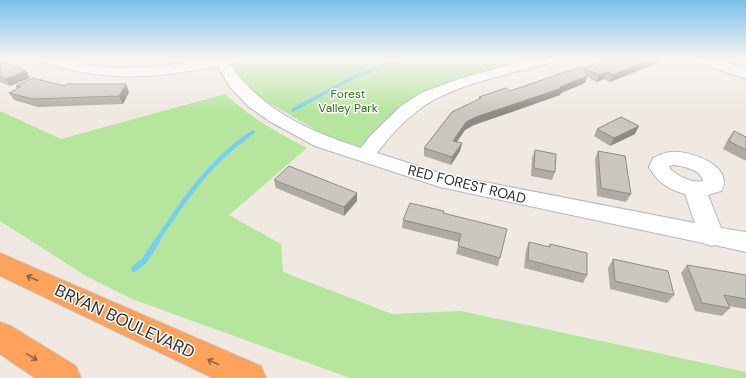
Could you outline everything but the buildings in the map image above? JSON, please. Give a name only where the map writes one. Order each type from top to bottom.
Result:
[{"type":"highway","name":"BRYAN BOULEVARD","points":[[0,264],[249,378]]},
{"type":"highway","points":[[0,336],[64,378]]},
{"type":"street","name":"RED FOREST ROAD","points":[[233,77],[236,84],[254,102],[275,117],[322,142],[365,156],[440,180],[746,242]]},
{"type":"street","points":[[365,156],[377,140],[407,110],[427,97],[465,82],[485,77]]},
{"type":"street","points":[[694,189],[712,236]]},
{"type":"green space","name":"Forest Valley Park","points":[[241,77],[465,77],[412,99],[354,152],[259,97]]},
{"type":"green space","points":[[225,94],[264,124],[307,148],[229,215],[281,244],[283,272],[392,314],[461,311],[746,372],[746,378],[350,378],[132,299],[86,276],[0,221],[0,111],[61,139]]},
{"type":"waterway","points":[[293,110],[356,77]]},
{"type":"waterway","points":[[244,138],[253,132]]},
{"type":"waterway","points":[[156,242],[196,185],[207,172],[246,137]]},
{"type":"waterway","points":[[134,269],[144,261],[157,241]]}]
